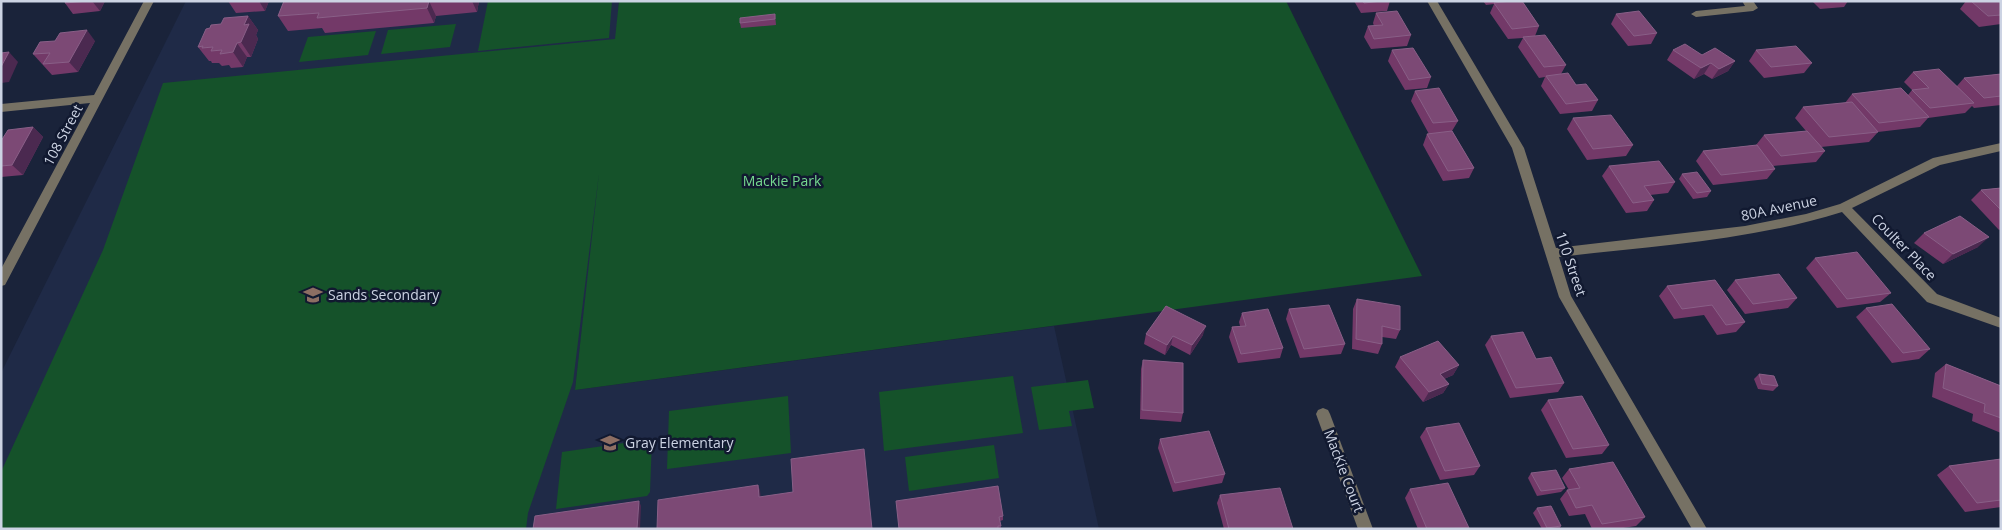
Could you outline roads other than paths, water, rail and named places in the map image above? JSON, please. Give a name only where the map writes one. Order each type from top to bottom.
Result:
[{"type":"street","name":"108 Street","points":[[1,281],[149,1]]},
{"type":"street","name":"110 Street","points":[[1432,1],[1518,148],[1565,297],[1700,529]]},
{"type":"street","points":[[1696,14],[1753,8],[1747,1]]},
{"type":"street","points":[[1,108],[99,98]]},
{"type":"street","name":"80A Avenue","points":[[1551,253],[1745,231],[1806,219],[1844,206],[1937,161],[2001,147]]},
{"type":"street","name":"Coulter Place","points":[[1844,206],[1932,298],[2001,323]]},
{"type":"street","name":"MacKie Court","points":[[1322,414],[1366,529]]},
{"type":"place","name":"Sands Secondary","points":[[313,295]]},
{"type":"place","name":"Gray Elementary","points":[[610,443]]},
{"type":"park label","name":"Mackie Park","points":[[782,181]]}]
